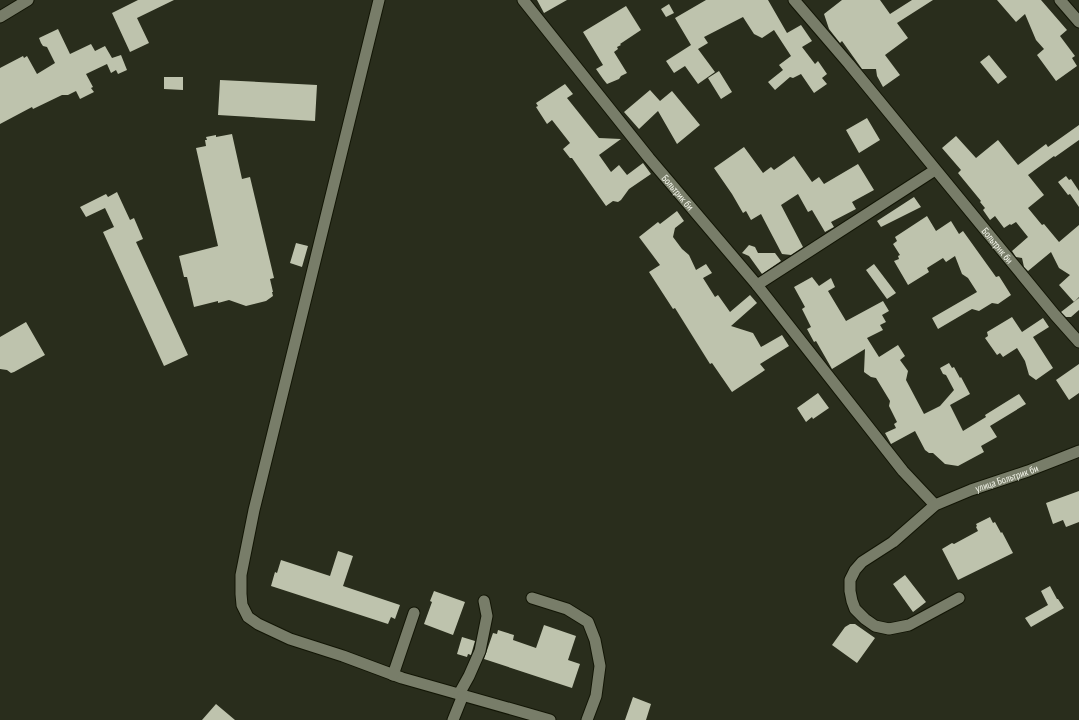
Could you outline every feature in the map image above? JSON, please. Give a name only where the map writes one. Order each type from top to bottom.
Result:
[{"type":"street","points":[[0,17],[28,0]]},
{"type":"street","points":[[379,0],[254,510],[242,569],[242,605],[248,617],[258,624],[290,639],[343,656],[393,675],[550,720]]},
{"type":"street","name":"Больтрик би","points":[[523,0],[649,158],[758,285],[903,471],[935,505]]},
{"type":"street","name":"Больтрик би","points":[[794,0],[1079,342]]},
{"type":"street","points":[[1060,0],[1079,22]]},
{"type":"street","points":[[758,285],[935,170]]},
{"type":"street","name":"улица Больтрик би","points":[[959,598],[909,625],[889,629],[875,626],[855,609],[852,601],[850,580],[855,570],[862,562],[892,542],[935,505],[971,490],[1028,471],[1079,451]]},
{"type":"street","points":[[532,598],[567,609],[588,622],[595,640],[600,666],[596,696],[587,720]]},
{"type":"street","points":[[452,720],[461,694],[480,651],[487,616],[484,601]]},
{"type":"street","points":[[393,675],[414,614]]},
{"type":"building","points":[[138,0],[174,0],[137,18],[149,43],[130,52],[112,13]]},
{"type":"building","points":[[537,0],[567,0],[544,13]]},
{"type":"building","points":[[706,0],[768,0],[787,33],[801,25],[812,41],[802,47],[815,64],[818,61],[827,74],[822,78],[827,84],[814,93],[801,74],[793,78],[790,77],[775,90],[768,82],[783,70],[779,65],[791,56],[774,30],[762,38],[754,34],[743,17],[704,37],[708,43],[698,49],[715,72],[698,84],[685,66],[674,73],[666,61],[691,45],[675,18]]},
{"type":"building","points":[[842,0],[880,0],[890,14],[912,0],[933,0],[897,23],[908,38],[885,55],[900,75],[883,87],[877,76],[876,69],[862,69],[842,41],[840,43],[829,29],[824,14]]},
{"type":"building","points":[[997,0],[1041,0],[1067,30],[1060,36],[1075,56],[1072,58],[1077,66],[1056,81],[1037,55],[1044,49],[1036,40],[1025,14],[1016,22]]},
{"type":"building","points":[[669,4],[674,13],[666,17],[661,9]]},
{"type":"building","points":[[626,6],[641,30],[617,47],[618,49],[614,52],[627,73],[619,79],[607,84],[596,69],[603,65],[583,32]]},
{"type":"building","points":[[58,29],[70,54],[91,44],[95,51],[105,46],[112,58],[121,55],[127,70],[118,74],[116,70],[111,73],[107,64],[86,74],[94,92],[80,99],[76,91],[68,95],[62,95],[33,109],[32,107],[0,124],[0,68],[23,56],[24,58],[27,56],[37,74],[55,63],[47,47],[43,46],[39,38]]},
{"type":"building","points":[[989,55],[1007,77],[998,84],[980,62]]},
{"type":"building","points":[[719,71],[732,92],[721,99],[708,78]]},
{"type":"building","points":[[164,77],[183,77],[183,90],[164,89]]},
{"type":"building","points":[[220,80],[317,85],[315,121],[218,115]]},
{"type":"building","points":[[565,84],[573,94],[567,98],[599,138],[621,139],[599,155],[611,172],[619,165],[627,175],[643,163],[651,174],[629,189],[618,202],[613,201],[606,206],[572,158],[570,158],[563,149],[570,143],[552,120],[547,124],[536,107],[538,106],[536,103]]},
{"type":"building","points":[[650,90],[660,101],[672,91],[700,125],[677,144],[658,111],[639,129],[624,112]]},
{"type":"building","points":[[867,118],[880,140],[859,153],[846,130]]},
{"type":"building","points":[[1079,125],[1079,140],[1028,175],[1044,195],[1028,208],[1059,242],[1079,225],[1079,297],[1074,302],[1059,285],[1070,275],[1059,268],[1051,252],[1028,271],[1024,267],[1022,258],[1016,257],[1012,251],[1028,237],[1016,222],[1004,228],[995,216],[990,220],[983,210],[985,208],[980,202],[981,201],[958,173],[961,170],[942,148],[956,136],[976,158],[998,140],[1018,165],[1046,144],[1048,147]]},
{"type":"building","points":[[232,134],[242,179],[250,177],[274,278],[270,279],[273,296],[266,301],[246,306],[229,300],[194,307],[187,277],[184,277],[179,256],[218,246],[196,148],[206,146],[206,137]]},
{"type":"building","points":[[744,147],[763,173],[771,167],[774,170],[794,156],[812,182],[819,177],[824,184],[858,164],[874,190],[852,202],[856,209],[831,222],[834,227],[825,232],[812,210],[808,212],[798,194],[781,205],[803,247],[791,255],[782,254],[761,214],[751,220],[746,211],[743,213],[714,168]]},
{"type":"building","points":[[1066,176],[1069,180],[1071,179],[1079,191],[1079,207],[1070,194],[1068,195],[1058,182]]},
{"type":"building","points":[[117,192],[130,220],[134,218],[143,239],[136,242],[188,355],[164,366],[103,232],[114,227],[105,208],[86,217],[80,207],[106,194],[108,197]]},
{"type":"building","points":[[914,197],[921,207],[881,227],[877,221]]},
{"type":"building","points":[[677,211],[684,221],[675,228],[673,237],[682,249],[689,255],[696,270],[706,264],[712,273],[703,278],[715,297],[718,295],[730,312],[750,295],[757,303],[731,326],[753,333],[761,347],[782,335],[789,346],[760,364],[765,370],[732,392],[712,363],[710,364],[675,308],[673,309],[649,272],[660,265],[639,237],[658,222],[660,224]]},
{"type":"building","points":[[927,216],[936,231],[951,221],[959,234],[963,231],[996,277],[999,276],[1011,295],[998,304],[992,303],[979,311],[972,309],[938,329],[932,318],[977,292],[968,278],[962,274],[955,256],[946,262],[943,258],[927,268],[929,272],[908,285],[894,261],[899,259],[898,256],[900,255],[893,244],[897,241],[895,237]]},
{"type":"building","points":[[296,243],[308,246],[302,267],[290,263]]},
{"type":"building","points":[[749,245],[755,247],[758,253],[775,253],[781,261],[762,274],[749,256],[742,253]]},
{"type":"building","points":[[874,264],[896,293],[887,299],[866,270]]},
{"type":"building","points":[[812,277],[819,286],[831,278],[835,287],[828,291],[846,321],[883,301],[889,311],[882,315],[886,322],[880,325],[883,330],[867,338],[879,357],[898,345],[905,356],[900,360],[908,371],[906,380],[924,414],[940,406],[954,390],[946,375],[943,374],[940,368],[949,363],[952,368],[954,367],[960,378],[961,377],[970,394],[950,405],[963,431],[986,417],[985,415],[1019,394],[1026,404],[990,426],[997,437],[981,446],[984,452],[958,466],[945,464],[933,453],[929,453],[925,450],[915,431],[891,444],[885,433],[896,428],[894,424],[897,422],[889,406],[890,401],[876,378],[871,377],[864,372],[865,349],[832,369],[816,341],[814,342],[807,329],[811,327],[802,309],[805,307],[794,287]]},
{"type":"building","points":[[1079,298],[1079,310],[1071,317],[1066,317],[1061,312]]},
{"type":"building","points":[[1012,317],[1022,332],[1043,318],[1049,327],[1033,337],[1053,368],[1036,380],[1029,375],[1025,361],[1017,348],[1003,357],[1000,353],[997,355],[985,338],[988,336],[987,332]]},
{"type":"building","points":[[26,322],[45,355],[11,373],[7,370],[0,369],[0,337]]},
{"type":"building","points":[[1079,364],[1079,393],[1069,400],[1056,380]]},
{"type":"building","points":[[818,393],[829,408],[806,422],[797,408]]},
{"type":"building","points":[[1079,491],[1079,522],[1066,527],[1063,520],[1053,524],[1046,503]]},
{"type":"building","points":[[990,517],[993,523],[995,522],[1001,533],[1002,532],[1013,553],[958,580],[942,549],[978,531],[976,524]]},
{"type":"building","points":[[338,551],[353,556],[343,586],[400,605],[395,619],[391,617],[388,624],[271,586],[275,572],[277,573],[281,560],[330,576]]},
{"type":"building","points":[[905,575],[926,602],[913,612],[893,584]]},
{"type":"building","points":[[1050,586],[1064,608],[1031,627],[1025,618],[1048,605],[1041,591]]},
{"type":"building","points":[[434,591],[465,602],[453,635],[424,624],[432,602],[430,601]]},
{"type":"building","points":[[850,624],[855,624],[875,638],[857,663],[832,645],[845,627]]},
{"type":"building","points":[[544,625],[576,636],[568,660],[580,664],[572,688],[484,659],[493,633],[497,634],[498,630],[514,635],[513,640],[536,648]]},
{"type":"building","points":[[462,637],[475,641],[471,655],[468,654],[467,657],[457,654]]},
{"type":"building","points":[[633,697],[651,704],[646,720],[625,720]]},
{"type":"building","points":[[216,704],[235,720],[202,720]]}]
